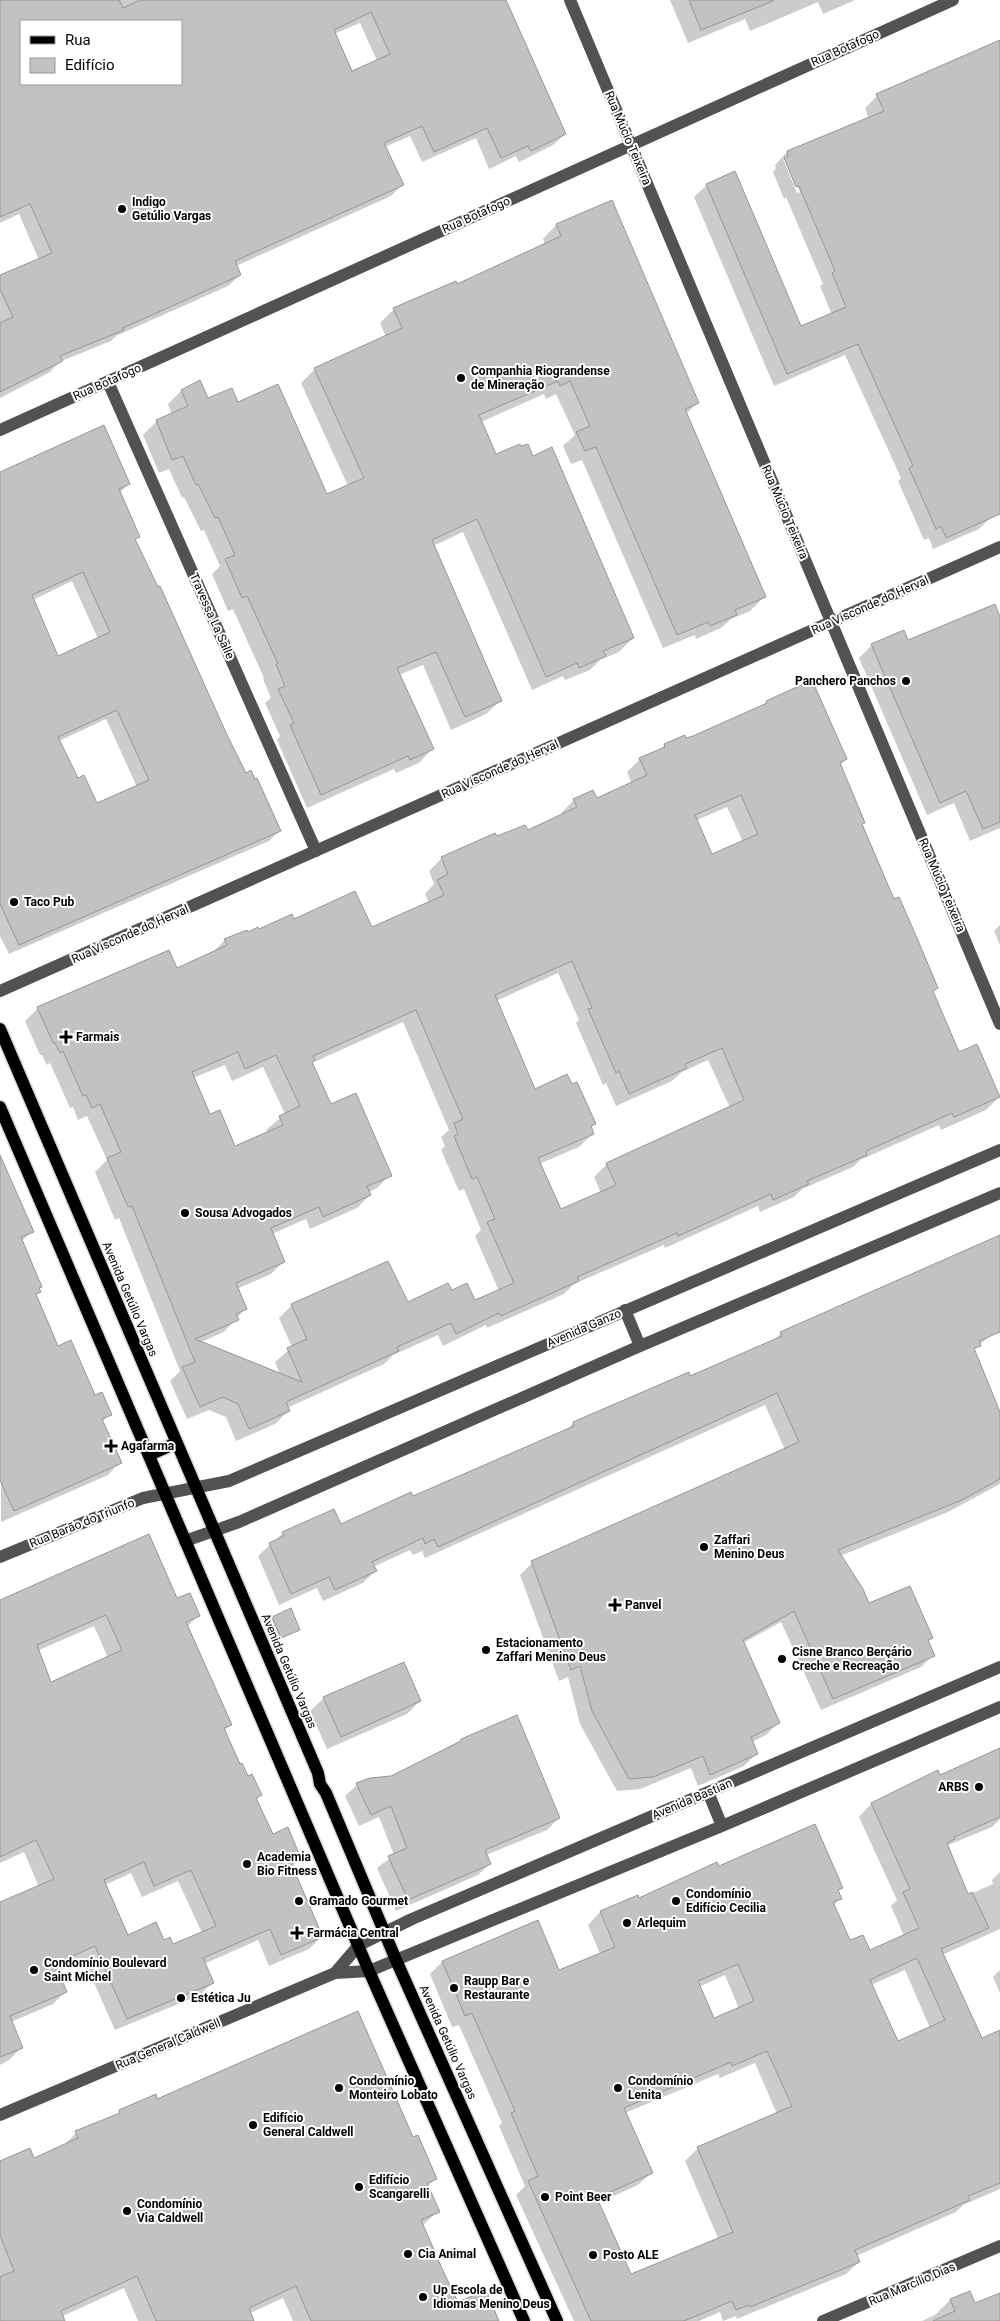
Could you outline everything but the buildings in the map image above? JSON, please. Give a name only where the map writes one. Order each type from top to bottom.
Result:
[{"type":"main road","name":"Avenida Getúlio Vargas","points":[[0,1029],[396,1960],[557,2321]]},
{"type":"main road","points":[[0,1107],[369,1971],[524,2321]]},
{"type":"main road","points":[[149,1455],[176,1443]]},
{"type":"street","name":"Rua Múcio Teixeira","points":[[570,0],[1000,1024]]},
{"type":"street","name":"Rua Botafogo","points":[[0,430],[953,0]]},
{"type":"street","name":"Travessa La Salle","points":[[108,382],[316,851]]},
{"type":"street","name":"Rua Visconde do Herval","points":[[0,992],[1000,547]]},
{"type":"street","name":"Avenida Ganzo","points":[[165,1494],[229,1481],[1000,1150]]},
{"type":"street","points":[[185,1541],[257,1514],[640,1346],[1000,1193]]},
{"type":"street","points":[[625,1310],[640,1346]]},
{"type":"street","name":"Rua Barão do Triunfo","points":[[0,1557],[143,1498],[165,1494]]},
{"type":"street","name":"Avenida Bastian","points":[[384,1932],[1000,1667]]},
{"type":"street","points":[[396,1960],[722,1826],[1000,1707]]},
{"type":"street","points":[[708,1792],[722,1826]]},
{"type":"street","name":"Rua General Caldwell","points":[[336,1973],[359,1945],[384,1932]]},
{"type":"street","name":"Rua General Caldwell","points":[[0,2116],[336,1973],[369,1971],[396,1960]]},
{"type":"street","name":"Rua Marcílio Dias","points":[[824,2321],[1000,2246]]},
{"type":"place","name":"Indigo Getúlio Vargas","points":[[122,209]]},
{"type":"place","name":"Companhia Riograndense de Mineração","points":[[461,378]]},
{"type":"place","name":"Panchero Panchos","points":[[906,681]]},
{"type":"place","name":"Taco Pub","points":[[14,902]]},
{"type":"place","name":"Farmais","points":[[66,1037]]},
{"type":"place","name":"Sousa Advogados","points":[[185,1213]]},
{"type":"place","name":"Agafarma","points":[[111,1446]]},
{"type":"place","name":"Zaffari Menino Deus","points":[[704,1547]]},
{"type":"place","name":"Panvel","points":[[615,1605]]},
{"type":"place","name":"Estacionamento Zaffari Menino Deus","points":[[486,1650]]},
{"type":"place","name":"Cisne Branco Berçário Creche e Recreação","points":[[782,1659]]},
{"type":"place","name":"ARBS","points":[[979,1787]]},
{"type":"place","name":"Academia Bio Fitness","points":[[247,1864]]},
{"type":"place","name":"Gramado Gourmet","points":[[299,1901]]},
{"type":"place","name":"Condomínio Edifício Cecilia","points":[[676,1901]]},
{"type":"place","name":"Arlequim","points":[[627,1923]]},
{"type":"place","name":"Farmácia Central","points":[[297,1933]]},
{"type":"place","name":"Condomínio Boulevard Saint Michel","points":[[34,1970]]},
{"type":"place","name":"Raupp Bar e Restaurante","points":[[454,1988]]},
{"type":"place","name":"Estética Ju","points":[[181,1998]]},
{"type":"place","name":"Condomínio Monteiro Lobato","points":[[339,2088]]},
{"type":"place","name":"Condomínio Lenita","points":[[618,2088]]},
{"type":"place","name":"Edifício General Caldwell","points":[[253,2125]]},
{"type":"place","name":"Edifício Scangarelli","points":[[359,2187]]},
{"type":"place","name":"Point Beer","points":[[545,2197]]},
{"type":"place","name":"Condomínio Via Caldwell","points":[[127,2211]]},
{"type":"place","name":"Cia Animal","points":[[408,2254]]},
{"type":"place","name":"Posto ALE","points":[[593,2255]]},
{"type":"place","name":"Up Escola de Idiomas Menino Deus","points":[[423,2297]]}]
